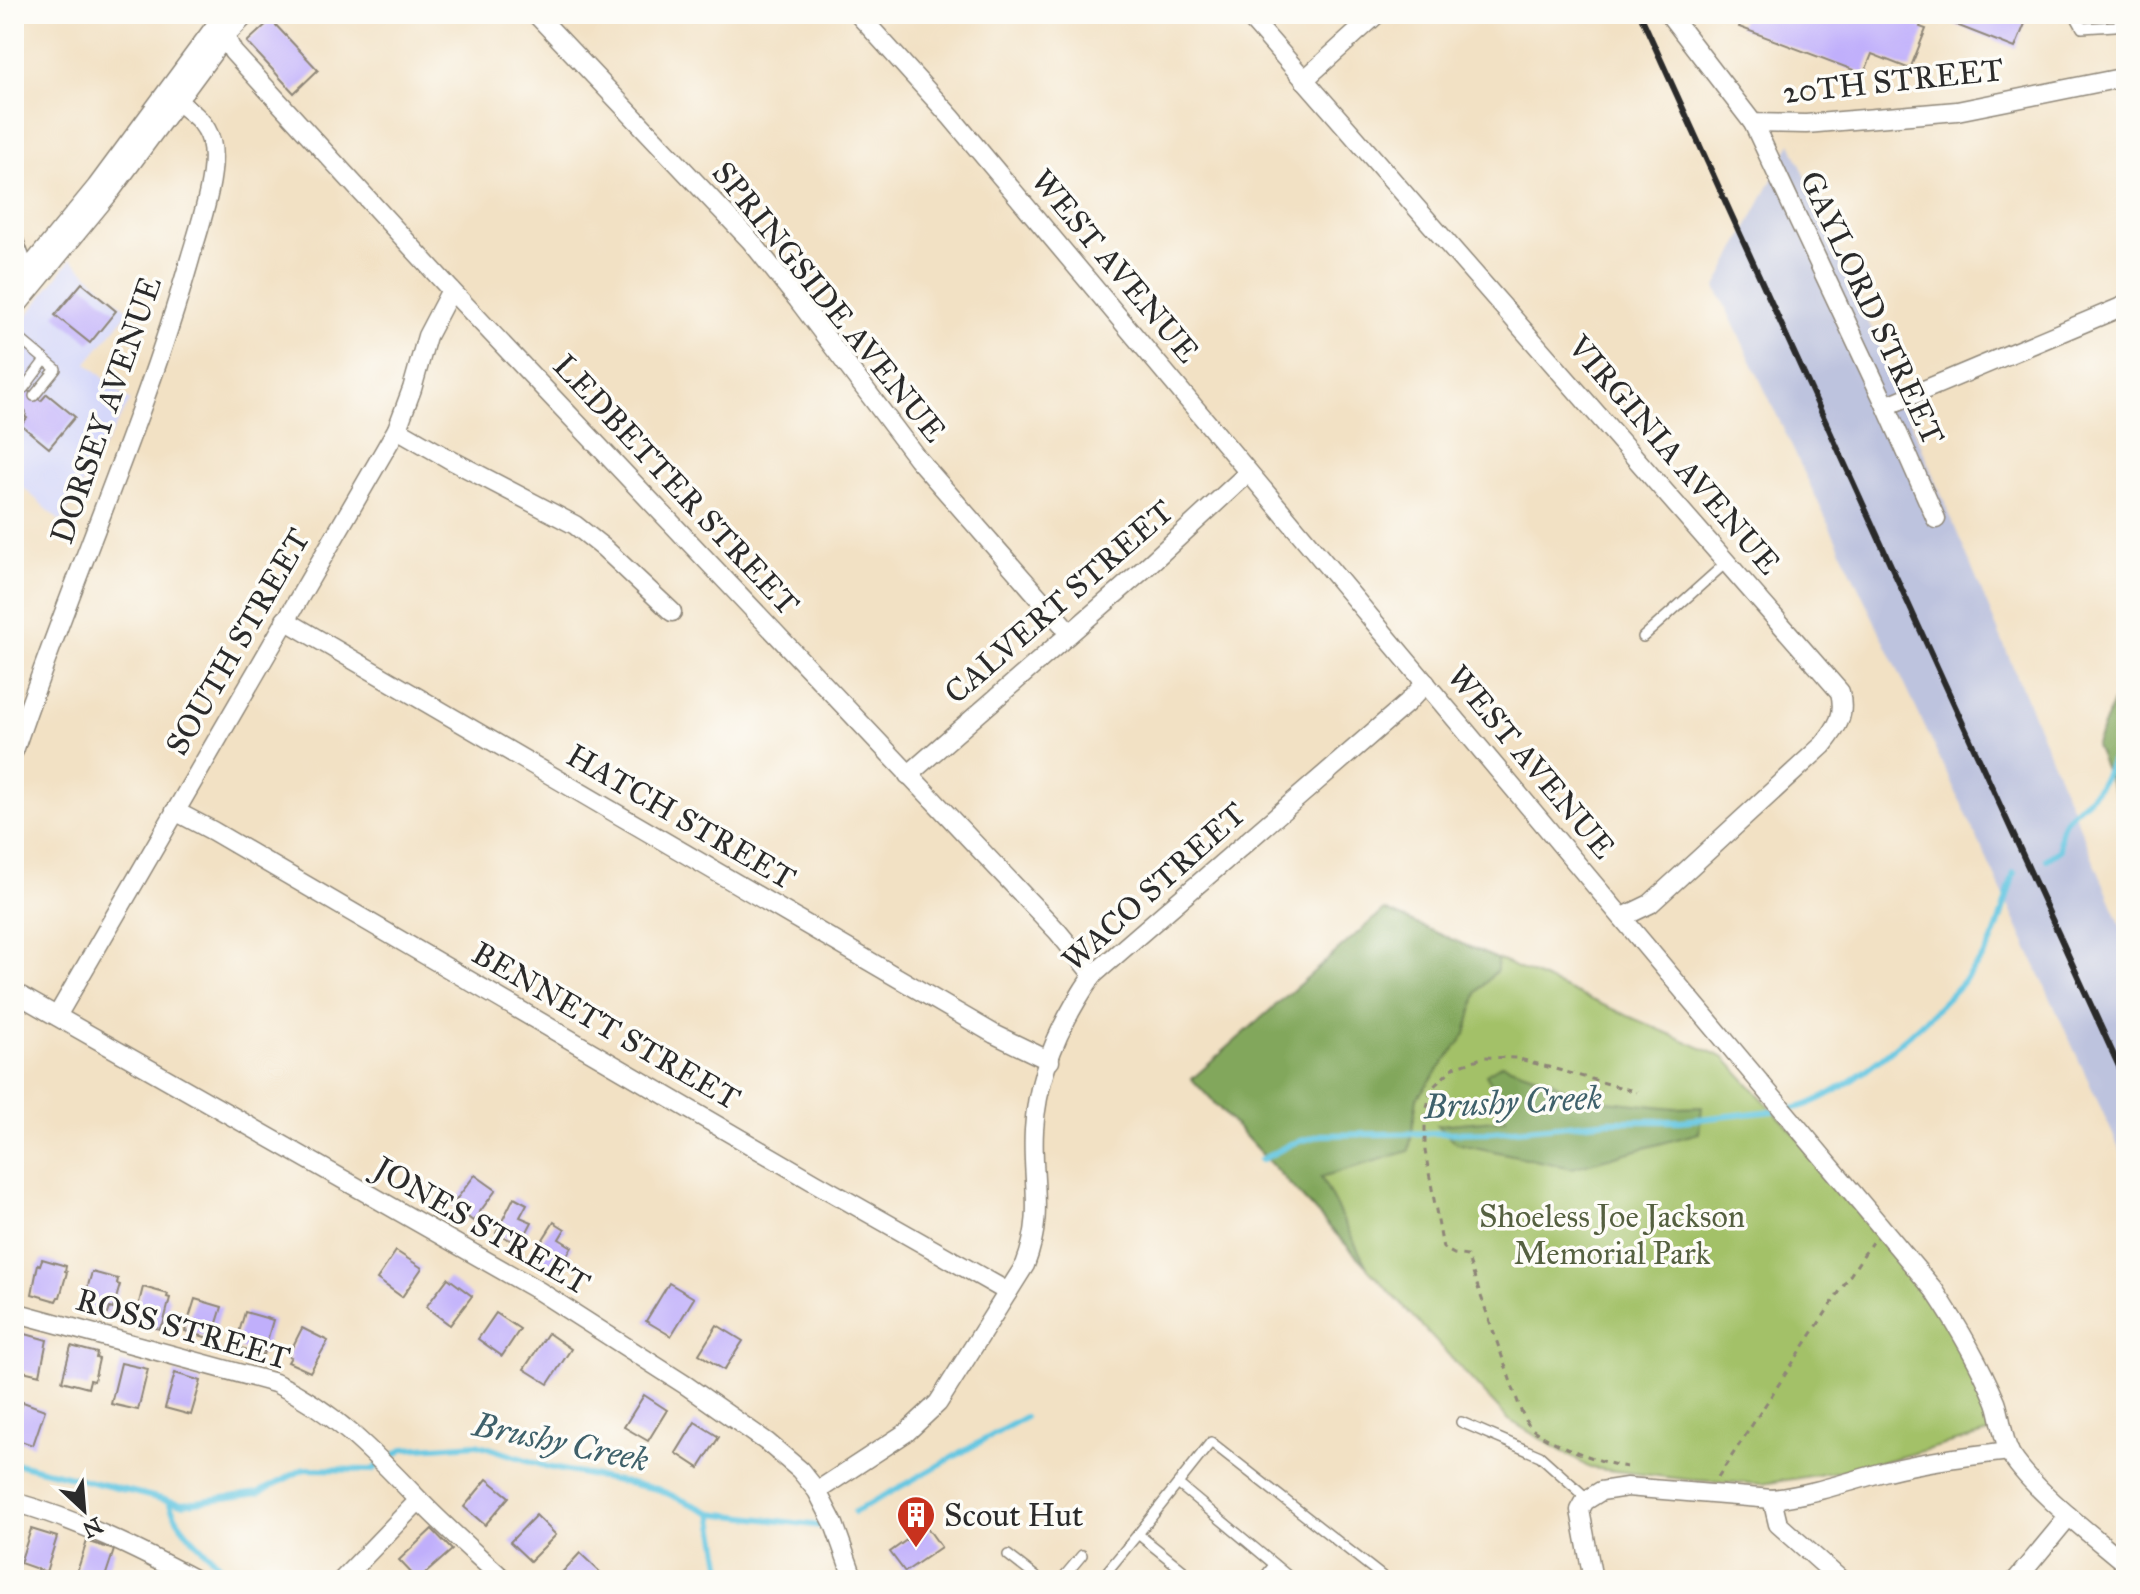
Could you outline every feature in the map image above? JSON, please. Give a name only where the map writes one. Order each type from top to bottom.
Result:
[{"type":"highway","points":[[21,289],[102,191],[224,19]]},
{"type":"street","name":"SPRINGSIDE AVENUE","points":[[536,14],[750,240],[917,458],[1070,633]]},
{"type":"street","name":"WEST AVENUE","points":[[858,14],[951,117],[1934,1290],[1982,1369],[2001,1414],[2009,1451],[2020,1467],[2069,1516],[2126,1564]]},
{"type":"street","name":"VIRGINIA AVENUE","points":[[1247,14],[1840,692],[1843,714],[1839,725],[1823,745],[1650,904],[1623,917]]},
{"type":"street","points":[[1304,80],[1377,14]]},
{"type":"street","name":"20TH STREET","points":[[1669,14],[1753,123],[1806,124],[1957,111],[2126,77]]},
{"type":"street","name":"LEDBETTER STREET","points":[[224,19],[233,52],[451,290],[1058,932],[1093,975]]},
{"type":"street","name":"DORSEY AVENUE","points":[[14,751],[159,357],[211,177],[212,141],[201,120],[171,97]]},
{"type":"street","name":"GAYLORD STREET","points":[[1753,123],[1936,519]]},
{"type":"street","points":[[14,241],[21,289]]},
{"type":"street","name":"SOUTH STREET","points":[[57,1016],[397,429],[427,336],[451,290]]},
{"type":"street","points":[[1886,406],[2126,305]]},
{"type":"street","points":[[397,429],[575,525],[672,612]]},
{"type":"street","name":"CALVERT STREET","points":[[908,775],[1248,473]]},
{"type":"street","name":"HATCH STREET","points":[[285,620],[994,1034],[1050,1061]]},
{"type":"street","name":"WACO STREET","points":[[817,1491],[907,1432],[938,1403],[1025,1265],[1036,1231],[1035,1112],[1061,1025],[1093,975],[1396,713],[1426,683]]},
{"type":"street","name":"BENNETT STREET","points":[[175,811],[1008,1292]]},
{"type":"street","name":"JONES STREET","points":[[14,992],[539,1291],[687,1386],[767,1442],[800,1470],[817,1491],[834,1524],[854,1580]]},
{"type":"street","name":"ROSS STREET","points":[[14,1312],[275,1383],[320,1407],[381,1458],[419,1500],[504,1580]]},
{"type":"street","points":[[1593,1580],[1584,1507],[1601,1491],[1627,1487],[1772,1499],[1808,1495],[1887,1471],[1945,1458],[2009,1451]]},
{"type":"street","points":[[1772,1499],[1778,1524],[1841,1580]]},
{"type":"street","points":[[342,1580],[419,1500]]},
{"type":"street","points":[[14,1502],[109,1535],[196,1580]]},
{"type":"street","points":[[2016,1580],[2069,1516]]},
{"type":"lane","points":[[2079,14],[2077,19],[2082,28],[2115,26],[2126,21]]},
{"type":"lane","points":[[14,334],[56,369],[34,396]]},
{"type":"lane","points":[[14,354],[23,342]]},
{"type":"lane","points":[[24,388],[45,360]]},
{"type":"lane","points":[[1643,637],[1728,561]]},
{"type":"lane","points":[[1461,1422],[1540,1456],[1584,1507]]},
{"type":"lane","points":[[1100,1580],[1211,1442],[1387,1580]]},
{"type":"lane","points":[[1178,1484],[1293,1580]]},
{"type":"lane","points":[[1138,1534],[1195,1580]]},
{"type":"lane","points":[[1008,1555],[1040,1580]]},
{"type":"lane","points":[[1061,1580],[1082,1555]]},
{"type":"lane","points":[[1262,1580],[1274,1565]]},
{"type":"path","points":[[1630,1467],[1616,1466],[1574,1451],[1530,1427],[1521,1411],[1467,1256],[1443,1248],[1425,1151],[1425,1118],[1431,1089],[1454,1067],[1485,1057],[1516,1058],[1637,1092]]},
{"type":"path","points":[[1717,1477],[1877,1234]]},
{"type":"shaded area","points":[[1791,143],[1889,369],[2126,938],[2126,1163],[1969,820],[1716,287]]},
{"type":"shaded area","points":[[71,259],[129,311],[87,363],[130,401],[61,522],[14,479],[14,333]]},
{"type":"green space","points":[[2126,670],[2126,800],[2117,798],[2095,746]]},
{"type":"green space","name":"Shoeless Joe Jackson Memorial Park","points":[[1384,910],[1725,1058],[1805,1145],[1923,1287],[1955,1334],[1983,1390],[1989,1433],[1859,1468],[1762,1484],[1691,1480],[1590,1468],[1509,1420],[1192,1079]]},
{"type":"green space","points":[[1384,910],[1497,959],[1497,970],[1477,992],[1466,1034],[1417,1098],[1409,1151],[1321,1177],[1367,1267],[1192,1079]]},
{"type":"green space","points":[[1502,1064],[1553,1082],[1578,1098],[1675,1108],[1702,1107],[1699,1133],[1572,1168],[1456,1143],[1437,1125],[1506,1119],[1499,1096],[1486,1074]]},
{"type":"building","points":[[1744,14],[1933,14],[1923,19],[1920,27],[1926,29],[1910,69],[1872,54],[1864,74],[1739,27]]},
{"type":"building","points":[[1949,14],[2029,14],[2015,48],[1946,21]]},
{"type":"building","points":[[271,20],[318,70],[294,93],[247,42]]},
{"type":"building","points":[[82,283],[116,311],[90,343],[55,315]]},
{"type":"building","points":[[14,380],[41,401],[47,394],[75,417],[49,448],[21,425],[27,418],[14,407]]},
{"type":"building","points":[[475,1175],[496,1190],[473,1221],[452,1205]]},
{"type":"building","points":[[514,1197],[527,1204],[520,1217],[532,1222],[520,1245],[496,1233]]},
{"type":"building","points":[[554,1222],[565,1229],[559,1239],[572,1247],[556,1273],[531,1258]]},
{"type":"building","points":[[396,1251],[422,1268],[402,1297],[377,1279]]},
{"type":"building","points":[[42,1259],[66,1266],[60,1297],[56,1301],[32,1294],[38,1264]]},
{"type":"building","points":[[92,1272],[118,1279],[117,1284],[120,1285],[113,1309],[110,1308],[108,1314],[82,1306]]},
{"type":"building","points":[[448,1278],[472,1296],[450,1325],[426,1307]]},
{"type":"building","points":[[669,1283],[694,1298],[671,1336],[646,1321]]},
{"type":"building","points":[[143,1287],[168,1294],[170,1298],[160,1329],[134,1323]]},
{"type":"building","points":[[195,1299],[222,1307],[212,1339],[185,1331]]},
{"type":"building","points":[[245,1312],[273,1320],[263,1355],[235,1346]]},
{"type":"building","points":[[496,1313],[520,1329],[502,1356],[478,1339]]},
{"type":"building","points":[[717,1325],[743,1341],[724,1370],[699,1354]]},
{"type":"building","points":[[302,1328],[328,1341],[310,1372],[288,1362]]},
{"type":"building","points":[[22,1333],[47,1340],[40,1375],[14,1369],[14,1352]]},
{"type":"building","points":[[548,1333],[571,1349],[548,1384],[524,1369]]},
{"type":"building","points":[[71,1346],[97,1353],[96,1358],[99,1359],[94,1381],[90,1380],[88,1388],[62,1381]]},
{"type":"building","points":[[121,1363],[148,1369],[138,1410],[111,1404]]},
{"type":"building","points":[[175,1373],[201,1381],[191,1415],[165,1408]]},
{"type":"building","points":[[644,1395],[667,1410],[648,1441],[624,1427]]},
{"type":"building","points":[[23,1402],[45,1410],[33,1445],[14,1439]]},
{"type":"building","points":[[695,1422],[719,1437],[699,1468],[676,1453]]},
{"type":"building","points":[[487,1479],[509,1497],[485,1525],[464,1507]]},
{"type":"building","points":[[536,1515],[556,1535],[530,1561],[510,1542]]},
{"type":"building","name":"Scout Hut","points":[[926,1526],[941,1547],[905,1572],[890,1552]]},
{"type":"building","points":[[31,1529],[57,1537],[46,1572],[20,1563]]},
{"type":"building","points":[[432,1529],[452,1550],[418,1580],[399,1560]]},
{"type":"building","points":[[87,1541],[114,1550],[104,1580],[76,1575]]},
{"type":"building","points":[[580,1553],[600,1572],[593,1580],[555,1580]]},
{"type":"waterway","name":"Brushy Creek","points":[[2047,859],[2060,850],[2062,827],[2067,819],[2100,784],[2126,726]]},
{"type":"waterway","name":"Brushy Creek","points":[[1789,1109],[1812,1103],[1867,1070],[1924,1022],[1949,996],[1989,947],[2014,873]]},
{"type":"waterway","name":"Brushy Creek","points":[[1261,1160],[1291,1144],[1321,1135],[1493,1132],[1610,1121],[1681,1121],[1773,1111]]},
{"type":"waterway","name":"Brushy Creek","points":[[855,1512],[1025,1417]]},
{"type":"waterway","name":"Brushy Creek","points":[[14,1463],[182,1504],[258,1493],[304,1469],[372,1470],[404,1449],[477,1444],[548,1467],[657,1489],[712,1513],[821,1526]]},
{"type":"waterway","points":[[169,1501],[185,1530],[223,1570]]},
{"type":"waterway","points":[[712,1513],[724,1580]]},
{"type":"railway","points":[[1640,14],[2126,1082]]},
{"type":"place","name":"Scout Hut","points":[[916,1549]]}]
